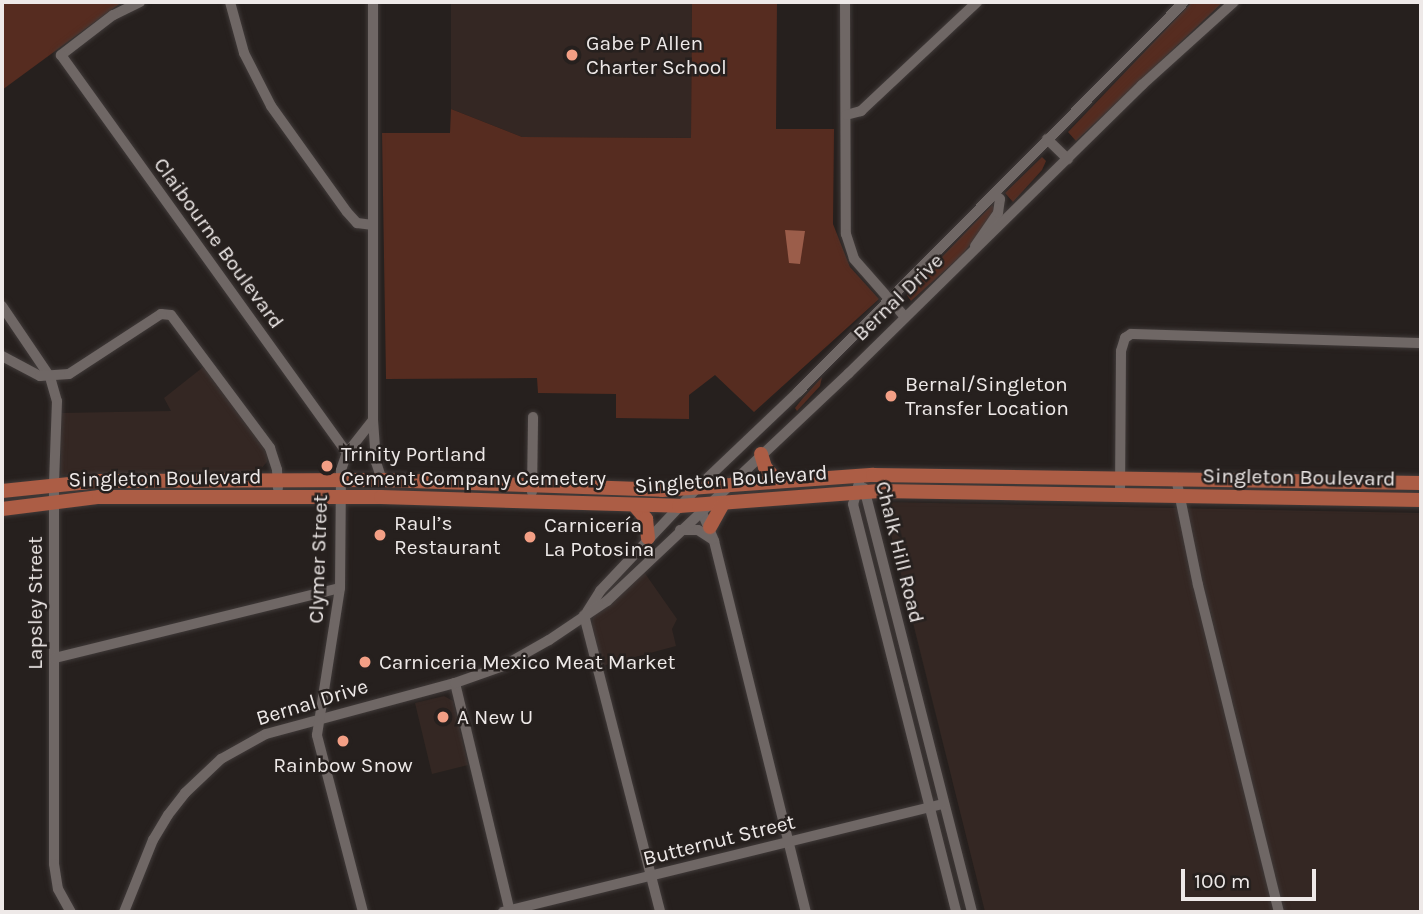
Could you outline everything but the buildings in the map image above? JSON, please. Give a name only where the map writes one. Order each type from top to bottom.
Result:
[{"type":"main road","points":[[761,454],[765,467],[777,481]]},
{"type":"main road","name":"Singleton Boulevard","points":[[2,491],[54,484],[340,480],[533,484],[603,489],[696,488],[860,475],[1421,483]]},
{"type":"main road","name":"Singleton Boulevard","points":[[2,509],[99,498],[339,498],[704,507],[859,492],[1421,499]]},
{"type":"main road","points":[[712,534],[723,504]]},
{"type":"main road","points":[[636,507],[646,519],[648,538]]},
{"type":"street","name":"Claibourne Boulevard","points":[[140,2],[113,15],[61,55],[347,453]]},
{"type":"street","points":[[230,2],[244,53],[271,106],[347,212],[357,223],[373,225]]},
{"type":"street","points":[[373,2],[373,420],[376,462],[382,480]]},
{"type":"street","points":[[845,2],[846,234],[854,259],[905,317]]},
{"type":"street","points":[[846,115],[861,111],[977,2]]},
{"type":"street","name":"Bernal Drive","points":[[584,615],[600,591],[696,488],[799,392],[1047,139],[1149,41],[1184,2]]},
{"type":"street","name":"Bernal Drive","points":[[124,912],[153,840],[185,793],[221,760],[266,734],[455,683],[503,666],[607,601],[971,255],[1142,85],[1234,2]]},
{"type":"street","points":[[1047,139],[1068,159]]},
{"type":"street","points":[[971,255],[978,239],[998,213],[1000,199],[995,195]]},
{"type":"street","name":"Lapsley Street","points":[[2,306],[50,377],[57,401],[54,484],[55,877],[63,902],[71,912]]},
{"type":"street","points":[[2,356],[40,376],[69,374],[161,314],[168,314],[175,318],[270,448],[278,481],[278,498]]},
{"type":"street","points":[[1120,495],[1121,351],[1125,338],[1141,332],[1421,343]]},
{"type":"street","points":[[532,502],[533,417]]},
{"type":"street","name":"Clymer Street","points":[[363,912],[317,735],[336,629],[340,588],[340,480],[347,453],[373,420]]},
{"type":"street","name":"Chalk Hill Road","points":[[860,475],[859,492],[972,912]]},
{"type":"street","points":[[1176,478],[1177,496],[1279,912]]},
{"type":"street","name":"Chalk Hill Road","points":[[859,492],[853,504],[956,912]]},
{"type":"street","points":[[704,507],[806,912]]},
{"type":"street","points":[[680,530],[698,530],[712,534]]},
{"type":"street","points":[[55,658],[340,588]]},
{"type":"street","points":[[584,615],[660,912]]},
{"type":"street","points":[[455,683],[507,912]]},
{"type":"street","name":"Butternut Street","points":[[507,912],[943,804]]},
{"type":"shaded area","points":[[2,2],[122,2],[2,90]]},
{"type":"shaded area","name":"Gabe P Allen Charter School","points":[[451,2],[692,2],[691,138],[522,137],[451,109]]},
{"type":"shaded area","points":[[692,2],[777,2],[776,129],[834,129],[833,224],[850,267],[879,299],[754,412],[715,375],[689,395],[689,419],[616,418],[616,394],[538,393],[537,378],[386,379],[382,133],[450,133],[451,109],[522,137],[691,138]]},
{"type":"shaded area","points":[[1192,2],[1223,2],[1076,141],[1068,132]]},
{"type":"shaded area","points":[[1042,157],[1046,161],[1042,170],[1013,202],[1005,193]]},
{"type":"shaded area","points":[[992,205],[996,210],[992,217],[962,255],[911,301],[907,295],[911,289]]},
{"type":"shaded area","points":[[785,230],[805,231],[800,264],[789,263]]},
{"type":"shaded area","points":[[207,364],[267,451],[267,462],[257,473],[61,475],[61,413],[171,411],[164,398]]},
{"type":"shaded area","points":[[822,377],[820,386],[797,411],[795,408]]},
{"type":"shaded area","points":[[883,502],[1421,513],[1421,912],[985,912]]},
{"type":"shaded area","points":[[644,572],[677,619],[672,629],[676,646],[602,666],[592,625],[593,617]]},
{"type":"shaded area","points":[[444,696],[453,701],[468,765],[432,774],[415,703]]},
{"type":"place","name":"Gabe P Allen Charter School","points":[[572,55]]},
{"type":"place","name":"Bernal/Singleton Transfer Location","points":[[891,396]]},
{"type":"place","name":"Trinity Portland Cement Company Cemetery","points":[[327,466]]},
{"type":"place","name":"Raul’s Restaurant","points":[[380,535]]},
{"type":"place","name":"Carnicería La Potosina","points":[[530,537]]},
{"type":"place","name":"Carniceria Mexico Meat Market","points":[[365,662]]},
{"type":"place","name":"A New U","points":[[443,717]]},
{"type":"place","name":"Rainbow Snow","points":[[343,741]]}]
